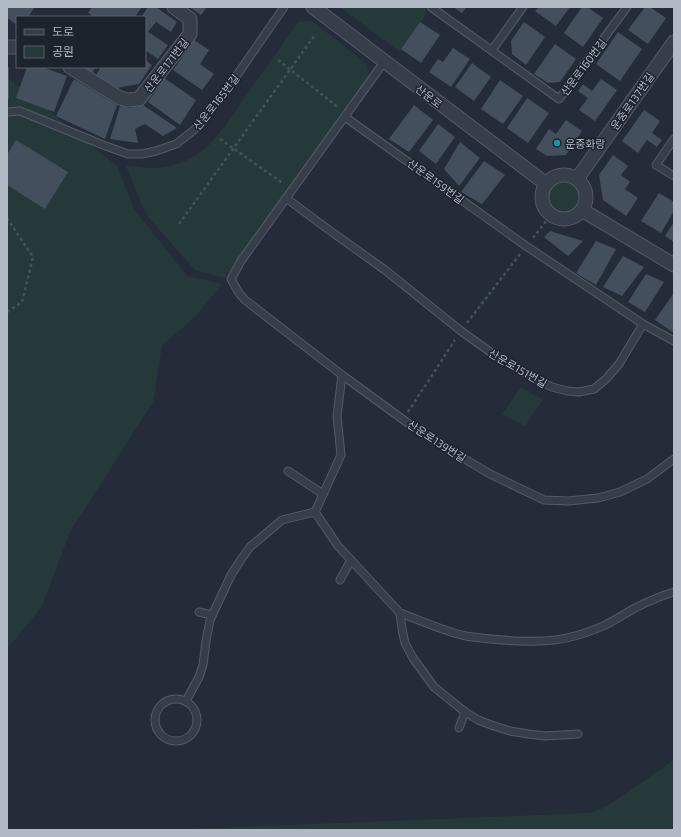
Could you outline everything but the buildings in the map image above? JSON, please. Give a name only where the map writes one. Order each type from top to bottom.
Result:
[{"type":"street","name":"산운로171번길","points":[[72,68],[120,98],[127,100],[140,99],[190,34],[190,19],[174,7]]},
{"type":"street","name":"산운로","points":[[313,7],[546,184]]},
{"type":"street","name":"운중로137번길","points":[[577,179],[674,42]]},
{"type":"street","points":[[564,175],[577,179],[585,190],[585,204],[582,210],[571,218],[564,219],[551,215],[543,204],[543,190],[546,184],[557,176],[564,175]]},
{"type":"street","points":[[582,210],[674,265]]},
{"type":"lane","name":"산운로165번길","points":[[7,112],[20,111],[128,154],[142,154],[176,144],[194,130],[226,91],[284,7]]},
{"type":"lane","name":"산운로160번길","points":[[431,7],[559,99],[627,7]]},
{"type":"lane","points":[[492,50],[523,7]]},
{"type":"lane","points":[[384,62],[286,198],[385,270],[461,331]]},
{"type":"lane","name":"산운로159번길","points":[[345,117],[526,246]]},
{"type":"lane","points":[[674,140],[656,165],[674,176]]},
{"type":"lane","name":"산운로139번길","points":[[286,198],[240,262],[231,279],[245,300],[342,375],[416,429],[490,474],[544,500],[568,501],[598,498],[620,492],[647,479],[674,459]]},
{"type":"lane","points":[[526,246],[643,324],[674,341]]},
{"type":"lane","name":"산운로151번길","points":[[461,331],[494,354],[552,388],[579,392],[594,389],[606,379],[618,364],[643,324]]},
{"type":"lane","points":[[315,512],[341,455],[337,416],[342,375]]},
{"type":"lane","points":[[288,471],[323,494]]},
{"type":"lane","points":[[315,512],[338,546],[400,613],[430,625],[466,636],[531,642],[552,641],[568,638],[604,626],[636,608],[663,595],[674,592]]},
{"type":"lane","points":[[186,701],[199,677],[203,665],[210,620],[231,575],[240,561],[250,547],[282,520],[315,512]]},
{"type":"lane","points":[[340,580],[351,560]]},
{"type":"lane","points":[[199,612],[212,615]]},
{"type":"lane","points":[[400,613],[405,643],[413,658],[434,688],[464,712],[478,720],[510,732],[545,736],[578,734]]},
{"type":"lane","points":[[179,699],[186,701],[195,712],[197,718],[196,726],[193,732],[188,737],[181,740],[174,741],[167,739],[157,730],[155,716],[157,710],[166,700],[179,699]]},
{"type":"lane","points":[[459,728],[464,712]]},
{"type":"path","points":[[179,224],[316,35]]},
{"type":"path","points":[[278,60],[341,109]]},
{"type":"path","points":[[220,139],[286,186]]},
{"type":"path","points":[[403,419],[461,331],[551,215]]},
{"type":"path","points":[[7,218],[33,257],[22,302],[7,312]]},
{"type":"green space","points":[[340,7],[426,7],[427,13],[400,52]]},
{"type":"green space","points":[[312,21],[367,64],[369,79],[225,278],[195,270],[148,217],[126,166],[151,168],[167,167],[183,162],[204,149],[222,130],[298,22]]},
{"type":"green space","points":[[7,77],[117,166],[134,209],[187,276],[222,284],[195,317],[162,345],[153,402],[70,532],[41,608],[7,649]]},
{"type":"green space","points":[[564,182],[570,183],[578,191],[578,203],[570,211],[564,212],[558,211],[550,203],[549,197],[550,191],[558,183]]},
{"type":"green space","points":[[521,387],[543,400],[525,426],[502,414]]},
{"type":"green space","points":[[674,760],[674,830],[161,830],[589,813],[606,807]]},
{"type":"place","name":"운중화랑","points":[[557,143]]}]
